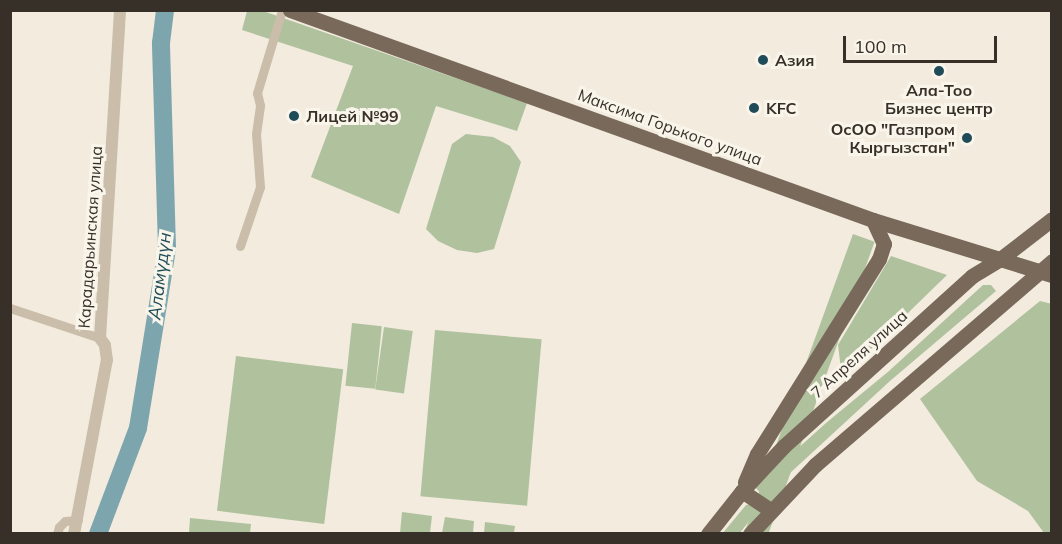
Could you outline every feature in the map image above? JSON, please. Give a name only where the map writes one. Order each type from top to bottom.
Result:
[{"type":"main road","name":"Максима Горького улица","points":[[290,10],[873,220],[1046,274]]},
{"type":"main road","name":"7 Апреля улица","points":[[708,534],[742,491],[784,446],[972,276],[999,260],[1052,219]]},
{"type":"main road","points":[[770,510],[742,491],[757,454],[879,259],[884,244],[873,220]]},
{"type":"main road","points":[[750,534],[814,465],[1046,274],[1052,261]]},
{"type":"street","name":"Карадарьинская улица","points":[[74,534],[107,360],[105,345],[100,338],[120,10]]},
{"type":"street","points":[[240,246],[260,187],[256,134],[260,105],[257,93],[282,10]]},
{"type":"street","points":[[10,308],[100,338]]},
{"type":"street","points":[[57,534],[65,520],[78,520]]},
{"type":"green space","points":[[247,11],[263,11],[527,103],[517,131],[436,106],[399,214],[311,177],[353,66],[242,30]]},
{"type":"green space","points":[[466,134],[493,137],[510,146],[521,162],[494,249],[477,253],[457,250],[438,241],[426,229],[452,144]]},
{"type":"green space","points":[[853,234],[875,242],[768,534],[744,534]]},
{"type":"green space","points":[[891,256],[947,275],[842,377],[838,345]]},
{"type":"green space","points":[[983,285],[991,285],[996,291],[890,381],[764,497],[755,487],[826,423],[889,371]]},
{"type":"green space","points":[[1040,301],[1052,304],[1051,534],[1044,533],[1028,511],[977,481],[920,399]]},
{"type":"green space","points":[[352,323],[382,326],[375,389],[345,386]]},
{"type":"green space","points":[[384,327],[413,331],[404,393],[375,389]]},
{"type":"green space","points":[[435,330],[542,339],[527,506],[420,496]]},
{"type":"green space","points":[[236,356],[343,369],[324,524],[217,511]]},
{"type":"green space","points":[[750,504],[755,508],[755,513],[740,533],[722,534],[746,505]]},
{"type":"green space","points":[[402,512],[432,516],[430,533],[400,533]]},
{"type":"green space","points":[[445,517],[474,521],[473,533],[442,533]]},
{"type":"green space","points":[[190,518],[251,524],[250,533],[189,533]]},
{"type":"green space","points":[[485,522],[515,526],[514,533],[484,533]]},
{"type":"waterway","name":"Аламүдүн","points":[[98,534],[138,428],[167,248],[161,43],[165,10]]},
{"type":"place","name":"Азия","points":[[763,60]]},
{"type":"place","name":"Ала-Тоо Бизнес центр","points":[[939,71]]},
{"type":"place","name":"KFC","points":[[754,108]]},
{"type":"place","name":"Лицей №99","points":[[294,116]]},
{"type":"place","name":"ОсОО \"Газпром Кыргызстан\"","points":[[967,138]]}]
